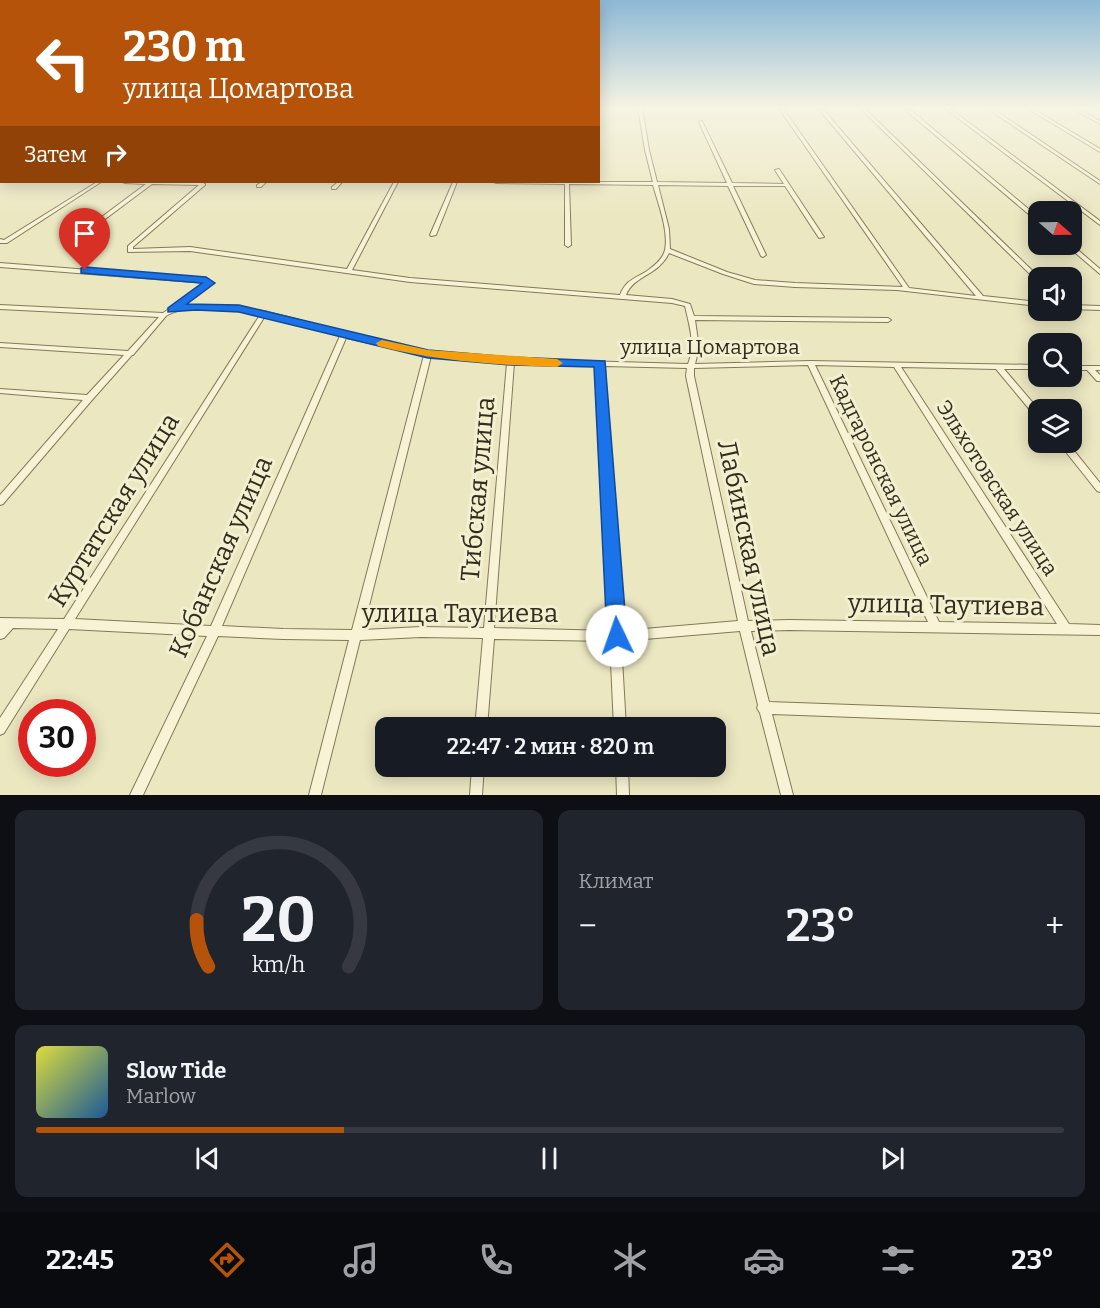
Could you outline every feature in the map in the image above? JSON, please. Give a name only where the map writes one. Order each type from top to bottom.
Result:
[{"type":"street","points":[[622,297],[626,287],[649,274],[666,255],[667,250],[666,227],[647,144]]},
{"type":"street","points":[[712,144],[732,184],[762,255]]},
{"type":"street","points":[[806,144],[908,290]]},
{"type":"street","points":[[850,144],[981,298]]},
{"type":"street","points":[[899,144],[1028,269]]},
{"type":"street","points":[[948,144],[1028,212]]},
{"type":"street","points":[[995,144],[1100,223]]},
{"type":"street","points":[[1042,144],[1100,183]]},
{"type":"street","points":[[777,170],[821,237]]},
{"type":"street","points":[[600,182],[787,185]]},
{"type":"street","points":[[0,241],[5,242],[97,183]]},
{"type":"street","points":[[71,242],[151,183]]},
{"type":"street","points":[[204,183],[129,249],[190,249],[348,272],[489,288],[682,303],[688,305],[689,314],[888,320]]},
{"type":"street","points":[[334,188],[339,183]]},
{"type":"street","points":[[348,272],[395,183]]},
{"type":"street","points":[[433,235],[455,183]]},
{"type":"street","points":[[567,183],[568,245]]},
{"type":"street","points":[[667,250],[754,282],[908,290],[1028,303]]},
{"type":"street","points":[[1080,255],[1100,272]]},
{"type":"street","points":[[0,265],[210,283],[164,315],[0,501]]},
{"type":"street","points":[[0,307],[164,315]]},
{"type":"street","name":"улица Цомартова","points":[[172,310],[221,307],[264,313],[428,354],[511,361],[689,366],[810,363],[1028,367]]},
{"type":"street","points":[[1082,307],[1100,308]]},
{"type":"street","name":"Куртатская улица","points":[[0,729],[264,313]]},
{"type":"street","name":"Лабинская улица","points":[[689,314],[696,352],[689,366],[744,626],[763,708],[787,795]]},
{"type":"street","name":"Кобанская улица","points":[[136,795],[214,632],[344,334]]},
{"type":"street","points":[[0,345],[131,353]]},
{"type":"street","points":[[315,795],[428,354]]},
{"type":"street","name":"Тибская улица","points":[[482,717],[511,361]]},
{"type":"street","name":"Кадгаронская улица","points":[[810,363],[936,626]]},
{"type":"street","points":[[601,364],[620,717]]},
{"type":"street","name":"Эльхотовская улица","points":[[896,365],[1067,630]]},
{"type":"street","points":[[999,367],[1028,402]]},
{"type":"street","points":[[1082,368],[1100,368]]},
{"type":"street","points":[[1089,368],[1100,379]]},
{"type":"street","points":[[0,391],[89,398]]},
{"type":"street","points":[[1071,453],[1100,489]]},
{"type":"street","points":[[0,634],[5,623]]},
{"type":"street","name":"улица Таутиева","points":[[5,623],[214,632],[357,635],[489,633],[617,636],[744,626],[936,626],[1100,630]]},
{"type":"street","points":[[763,708],[1100,720]]},
{"type":"street","points":[[476,795],[477,777]]},
{"type":"street","points":[[622,777],[623,795]]},
{"type":"slow traffic","points":[[382,343],[428,354],[557,363]]},
{"type":"route","points":[[85,270],[161,276],[210,283],[172,310],[196,307],[239,309],[294,320],[428,354],[511,361],[601,364],[617,636]]}]
